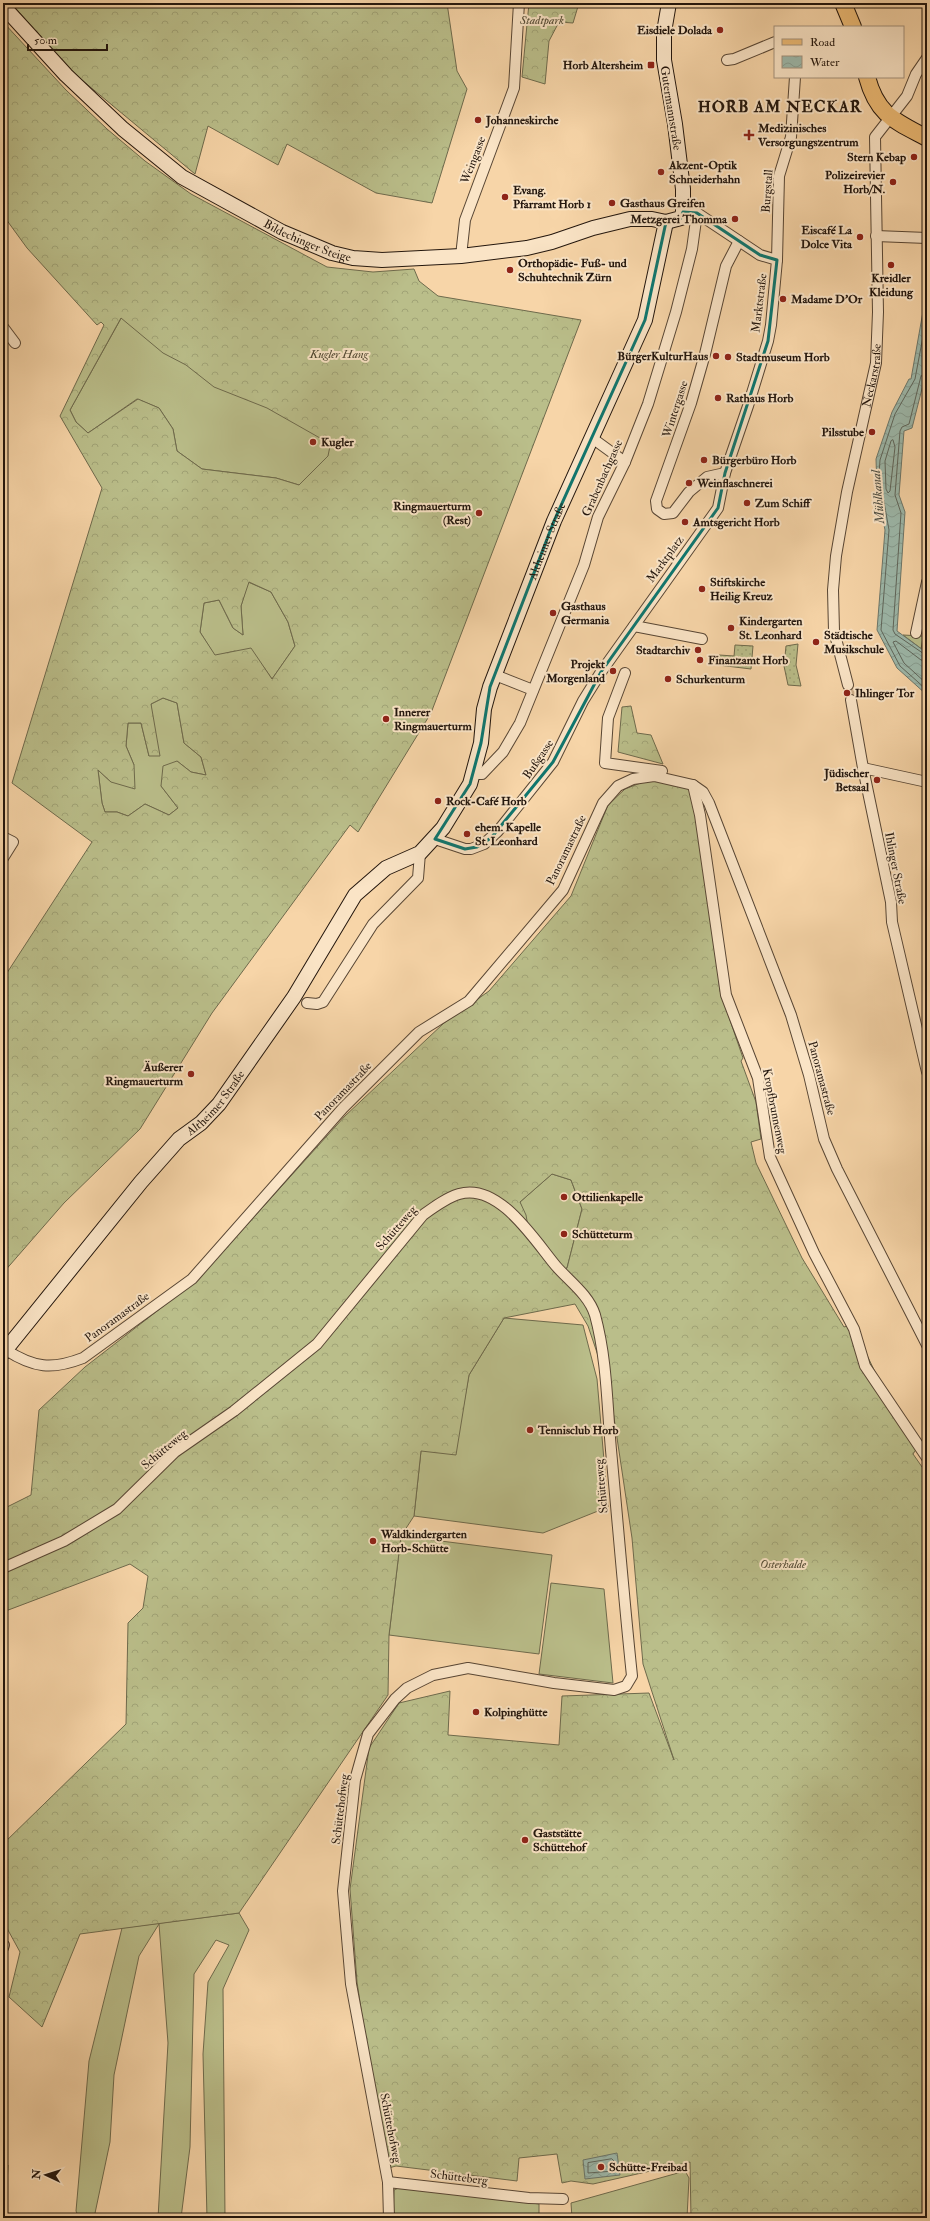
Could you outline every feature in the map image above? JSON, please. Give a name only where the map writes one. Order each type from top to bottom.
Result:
[{"type":"main road","points":[[843,3],[853,26]]},
{"type":"main road","points":[[867,78],[876,102],[892,118],[927,138]]},
{"type":"street","name":"Weingasse","points":[[461,256],[465,220],[514,88],[520,3]]},
{"type":"street","name":"Gutermannstraße","points":[[669,3],[664,60],[675,124],[683,188],[683,212]]},
{"type":"street","name":"Bildechinger Steige","points":[[3,6],[66,75],[122,129],[182,177],[227,203],[291,236],[332,253],[353,258],[382,260],[461,256],[546,244],[593,228],[630,219],[652,219],[666,222]]},
{"type":"street","points":[[727,60],[734,60],[774,42]]},
{"type":"street","name":"Neckarstraße","points":[[848,685],[834,631],[833,590],[836,556],[847,492],[876,363],[878,312],[875,138],[881,127],[892,118],[907,96],[916,74],[927,58]]},
{"type":"street","name":"Burgstall","points":[[777,260],[779,176],[791,137],[795,78]]},
{"type":"street","points":[[666,222],[681,218],[683,212],[697,213]]},
{"type":"street","name":"Marktstraße","points":[[697,213],[738,242],[760,255],[777,260],[771,325],[762,360]]},
{"type":"street","name":"Grabenbachgasse","points":[[473,774],[482,774],[503,752],[520,723],[584,565],[598,517],[624,462],[648,404],[678,305],[692,249],[697,213]]},
{"type":"street","name":"Altheimer Straße","points":[[4,1351],[141,1182],[179,1139],[201,1123],[219,1104],[294,997],[356,895],[386,868],[420,853],[435,839],[465,794],[473,774],[481,743],[487,697],[495,675],[554,521],[645,320],[666,222]]},
{"type":"street","points":[[876,236],[927,238]]},
{"type":"street","name":"Wintergasse","points":[[725,473],[707,477],[689,492],[673,513],[662,513],[657,509],[656,501],[693,395],[726,266],[738,242]]},
{"type":"street","points":[[3,327],[15,343]]},
{"type":"street","name":"Marktplatz","points":[[626,635],[718,508],[725,473],[762,360]]},
{"type":"street","points":[[592,438],[624,462]]},
{"type":"street","points":[[916,633],[927,582]]},
{"type":"street","points":[[634,626],[702,640]]},
{"type":"street","name":"Bußgasse","points":[[435,839],[464,849],[471,849],[484,844],[498,831],[553,762],[583,700],[626,635]]},
{"type":"street","points":[[626,673],[608,718],[605,734],[605,763],[670,773],[676,781]]},
{"type":"street","points":[[495,675],[533,690]]},
{"type":"street","name":"Ihlinger Straße","points":[[851,700],[863,768],[891,902],[892,922],[927,1072]]},
{"type":"street","points":[[863,768],[927,782]]},
{"type":"street","name":"Panoramastraße","points":[[4,1351],[22,1360],[45,1366],[64,1365],[83,1358],[192,1279],[343,1108],[419,1032],[468,1001],[563,890],[603,803],[618,786],[633,778],[654,776],[693,785],[703,792],[709,803],[791,1015],[809,1075],[824,1139],[837,1169],[927,1345]]},
{"type":"street","name":"Kropfbrunnenweg","points":[[693,785],[700,815],[726,995],[758,1078],[770,1157],[814,1253],[854,1329],[865,1366],[927,1458]]},
{"type":"street","points":[[3,837],[13,842],[3,858]]},
{"type":"street","points":[[307,1003],[317,1004],[323,1002],[373,924],[418,878],[420,853]]},
{"type":"street","points":[[920,1040],[927,1047]]},
{"type":"street","name":"Schütteweg","points":[[3,1568],[64,1541],[117,1509],[176,1452],[234,1411],[317,1344],[423,1215],[441,1202],[461,1193],[480,1194],[515,1215],[558,1269],[587,1299],[594,1313],[605,1362],[618,1546],[632,1676]]},
{"type":"street","name":"Schüttehofweg","points":[[388,2182],[351,1984],[343,1891],[355,1780],[368,1734],[394,1699],[406,1688],[433,1675],[468,1668],[554,1683],[614,1690],[626,1686],[632,1676]]},
{"type":"street","points":[[388,2182],[389,2218]]},
{"type":"street","name":"Schütteberg","points":[[388,2182],[529,2198],[563,2199]]},
{"type":"highlighted area","points":[[683,212],[697,213],[760,255],[777,260],[768,341],[725,473],[718,508],[601,672],[553,762],[491,838],[477,847],[465,849],[435,839],[470,784],[481,743],[490,687],[554,521],[645,320],[666,222],[681,218]]},
{"type":"green space","points":[[11,3],[447,3],[457,71],[467,89],[432,203],[376,193],[287,144],[278,165],[208,126],[195,174],[71,71]]},
{"type":"green space","name":"Stadtpark","points":[[529,3],[579,3],[573,23],[559,22],[549,41],[545,84],[522,77]]},
{"type":"green space","name":"Kugler Hang","points":[[3,22],[66,90],[107,129],[145,161],[191,194],[327,267],[373,272],[414,269],[419,281],[438,296],[581,320],[431,713],[358,832],[350,825],[212,1013],[140,1129],[64,1203],[3,1273],[3,979],[92,842],[12,783],[102,488],[60,416],[104,325],[101,322],[97,325],[27,248],[3,215]],"holes":[[[121,318],[163,353],[186,365],[214,387],[267,408],[327,442],[330,446],[328,456],[299,485],[276,478],[202,469],[177,451],[173,429],[159,408],[138,399],[88,433],[76,422],[70,410]],[[249,582],[271,592],[288,622],[295,646],[272,679],[251,648],[215,655],[200,632],[204,603],[219,600],[233,628],[243,635],[241,606]],[[163,698],[177,703],[184,743],[201,757],[206,775],[191,772],[177,761],[163,766],[161,786],[178,808],[169,815],[145,804],[128,816],[117,812],[105,812],[102,803],[98,770],[111,782],[135,789],[134,765],[126,746],[128,723],[141,723],[149,756],[160,756],[151,704]]]},
{"type":"green space","points":[[124,313],[314,426],[330,446],[329,456],[299,485],[276,478],[202,469],[177,451],[173,429],[159,408],[137,399],[88,433],[76,422],[70,410]]},
{"type":"green space","points":[[248,582],[271,592],[288,622],[295,646],[272,679],[263,666],[235,651],[215,656],[200,632],[204,603],[219,600],[233,628],[243,635],[241,606]]},
{"type":"green space","points":[[927,615],[927,653],[921,649]]},
{"type":"green space","points":[[903,635],[922,636],[927,639],[927,653]]},
{"type":"green space","points":[[798,644],[796,665],[801,686],[788,685],[784,666],[786,646]]},
{"type":"green space","points":[[735,645],[753,646],[751,669],[718,665],[719,655],[734,656]]},
{"type":"green space","points":[[163,698],[177,703],[184,743],[201,757],[206,775],[191,772],[177,761],[161,786],[178,808],[169,815],[145,804],[128,816],[117,812],[105,812],[102,803],[98,770],[111,782],[134,765],[126,746],[128,723],[141,723],[149,756],[151,704]]},
{"type":"green space","points":[[631,706],[637,733],[651,735],[663,764],[618,752],[622,707]]},
{"type":"green space","name":"Osterhalde","points":[[656,777],[699,790],[720,991],[743,1058],[741,1061],[756,1102],[761,1139],[751,1142],[756,1163],[802,1258],[844,1327],[852,1324],[877,1376],[917,1448],[913,1454],[927,1474],[927,2218],[691,2218],[690,2162],[593,2184],[571,2181],[562,2183],[557,2154],[519,2158],[517,2181],[396,2166],[385,2169],[357,1982],[350,1889],[369,1748],[399,1703],[450,1691],[448,1735],[559,1745],[562,1696],[649,1693],[674,1760],[643,1664],[632,1538],[610,1391],[588,1326],[575,1304],[504,1318],[469,1375],[456,1455],[421,1451],[414,1516],[401,1536],[389,1635],[388,1695],[239,1913],[80,1934],[42,2027],[9,1997],[20,1952],[3,1921],[3,1844],[126,1724],[128,1623],[143,1608],[148,1576],[130,1564],[3,1612],[3,1509],[31,1495],[39,1410],[85,1367],[197,1280],[345,1116],[444,1023],[489,991],[571,896],[608,805],[625,789]],"holes":[[[552,1174],[571,1180],[582,1209],[567,1268],[559,1273],[530,1238],[526,1215],[520,1202]]]},
{"type":"green space","points":[[552,1174],[571,1180],[582,1209],[567,1268],[559,1273],[530,1238],[520,1202]]},
{"type":"green space","name":"Tennisclub Horb","points":[[504,1318],[583,1325],[597,1379],[608,1507],[543,1533],[414,1516],[421,1451],[463,1408],[469,1375]]},
{"type":"green space","points":[[401,1536],[552,1555],[539,1654],[389,1635]]},
{"type":"green space","points":[[551,1583],[604,1589],[613,1683],[539,1674]]},
{"type":"green space","points":[[239,1913],[249,1930],[223,1989],[225,2218],[207,2218],[203,2054],[208,1982],[229,1945],[216,1940],[194,1974],[190,2147],[181,2218],[158,2218],[168,2043],[159,1924],[139,1956],[114,2075],[110,2142],[94,2218],[79,2218],[76,2211],[89,2061],[122,1928]]},
{"type":"green space","points":[[3,2162],[8,2165],[7,2185],[3,2210]]},
{"type":"green space","points":[[685,2171],[689,2178],[687,2218],[572,2218],[571,2203]]},
{"type":"green space","points":[[403,2186],[539,2204],[539,2218],[393,2218],[394,2190]]},
{"type":"water","points":[[927,289],[927,369],[912,428],[904,431],[899,495],[905,512],[897,631],[927,653],[927,695],[897,668],[877,630],[885,530],[877,491],[876,459],[892,412],[909,379],[911,379]]},
{"type":"water","name":"Schütte-Freibad","points":[[617,2153],[620,2175],[585,2179],[583,2160]]},
{"type":"tunnel","points":[[848,685],[851,700]]},
{"type":"place","name":"Eisdiele Dolada","points":[[720,30]]},
{"type":"place","name":"Horb Altersheim","points":[[651,65]]},
{"type":"place","name":"Johanneskirche","points":[[478,120]]},
{"type":"place","name":"Medizinisches Versorgungszentrum","points":[[749,135]]},
{"type":"place","name":"Stern Kebap","points":[[914,157]]},
{"type":"place","name":"Akzent-Optik Schneiderhahn","points":[[661,172]]},
{"type":"place","name":"Polizeirevier Horb/N.","points":[[893,182]]},
{"type":"place","name":"Evang. Pfarramt Horb 1","points":[[505,197]]},
{"type":"place","name":"Gasthaus Greifen","points":[[612,203]]},
{"type":"place","name":"Metzgerei Thomma","points":[[735,219]]},
{"type":"place","name":"Eiscafé La Dolce Vita","points":[[860,237]]},
{"type":"place","name":"Kreidler Kleidung","points":[[891,265]]},
{"type":"place","name":"Orthopädie- Fuß- und Schuhtechnik Zürn","points":[[510,270]]},
{"type":"place","name":"Madame D'Or","points":[[783,299]]},
{"type":"place","name":"BürgerKulturHaus","points":[[716,356]]},
{"type":"place","name":"Stadtmuseum Horb","points":[[728,357]]},
{"type":"place","name":"Rathaus Horb","points":[[718,398]]},
{"type":"place","name":"Pilsstube","points":[[872,432]]},
{"type":"place","name":"Kugler","points":[[313,442]]},
{"type":"place","name":"Bürgerbüro Horb","points":[[704,460]]},
{"type":"place","name":"Weinflaschnerei","points":[[689,483]]},
{"type":"place","name":"Zum Schiff","points":[[747,503]]},
{"type":"place","name":"Ringmauerturm (Rest)","points":[[479,513]]},
{"type":"place","name":"Amtsgericht Horb","points":[[685,522]]},
{"type":"place","name":"Stiftskirche Heilig Kreuz","points":[[702,589]]},
{"type":"place","name":"Gasthaus Germania","points":[[553,613]]},
{"type":"place","name":"Kindergarten St. Leonhard","points":[[731,628]]},
{"type":"place","name":"Städtische Musikschule","points":[[816,642]]},
{"type":"place","name":"Stadtarchiv","points":[[698,650]]},
{"type":"place","name":"Finanzamt Horb","points":[[700,660]]},
{"type":"place","name":"Projekt Morgenland","points":[[613,671]]},
{"type":"place","name":"Schurkenturm","points":[[668,679]]},
{"type":"place","name":"Ihlinger Tor","points":[[847,693]]},
{"type":"place","name":"Innerer Ringmauerturm","points":[[386,719]]},
{"type":"place","name":"Jüdischer Betsaal","points":[[877,780]]},
{"type":"place","name":"Rock-Café Horb","points":[[438,801]]},
{"type":"place","name":"ehem. Kapelle St. Leonhard","points":[[467,834]]},
{"type":"place","name":"Äußerer Ringmauerturm","points":[[191,1074]]},
{"type":"place","name":"Ottilienkapelle","points":[[564,1197]]},
{"type":"place","name":"Schütteturm","points":[[564,1234]]},
{"type":"place","name":"Tennisclub Horb","points":[[530,1430]]},
{"type":"place","name":"Waldkindergarten Horb-Schütte","points":[[373,1541]]},
{"type":"place","name":"Kolpinghütte","points":[[476,1712]]},
{"type":"place","name":"Gaststätte Schüttehof","points":[[525,1840]]},
{"type":"place","name":"Schütte-Freibad","points":[[601,2167]]},
{"type":"district","name":"HORB AM NECKAR","points":[[780,106]]},
{"type":"water label","name":"Mühlkanal","points":[[877,497]]}]
